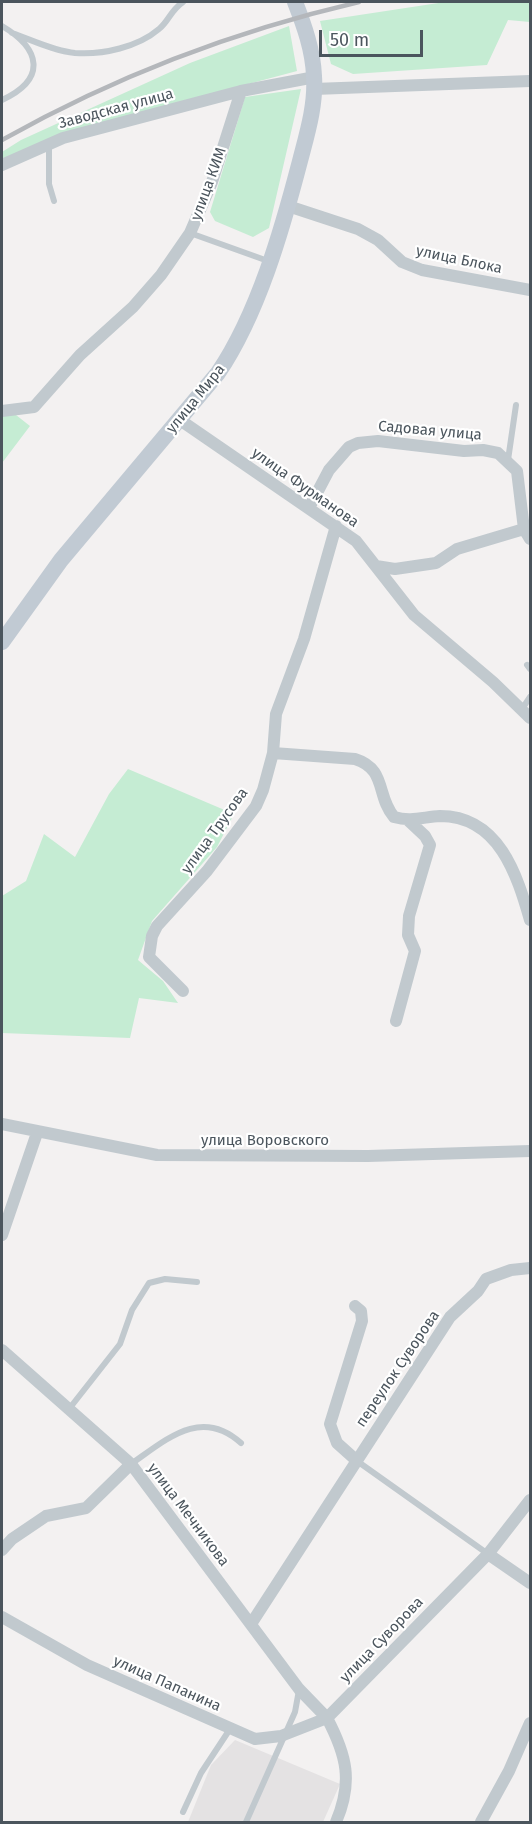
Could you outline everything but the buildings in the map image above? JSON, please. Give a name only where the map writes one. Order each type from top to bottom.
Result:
[{"type":"street","points":[[295,2],[308,39],[314,83]]},
{"type":"street","points":[[241,90],[314,83],[531,81]]},
{"type":"street","name":"улица Мира","points":[[2,642],[61,560],[219,373],[231,354],[269,261],[288,206],[310,122],[314,83]]},
{"type":"street","name":"Заводская улица","points":[[2,165],[63,138],[241,90]]},
{"type":"street","name":"улица КИМ","points":[[2,411],[34,407],[80,355],[133,307],[161,275],[190,233],[212,182],[241,90]]},
{"type":"street","name":"улица Блока","points":[[288,206],[358,229],[378,240],[402,262],[422,270],[531,290]]},
{"type":"street","name":"улица Фурманова","points":[[180,420],[356,541],[414,615],[526,713]]},
{"type":"street","name":"Садовая улица","points":[[309,508],[329,470],[350,447],[358,443],[378,441],[464,451],[483,450],[498,453],[508,460]]},
{"type":"street","points":[[376,566],[395,569],[436,563],[457,549],[527,534],[517,471],[508,460]]},
{"type":"street","name":"улица Трусова","points":[[183,991],[149,957],[152,936],[157,926],[207,871],[256,806],[273,753],[276,714],[304,639],[336,526]]},
{"type":"street","points":[[273,753],[355,759],[366,763],[374,770],[390,813],[394,817],[409,821],[440,816],[462,820],[494,839],[512,864],[531,920]]},
{"type":"street","points":[[396,1021],[415,951],[408,935],[409,916],[430,845],[425,836],[409,821]]},
{"type":"street","name":"улица Воровского","points":[[2,1124],[37,1133],[157,1155],[368,1156],[531,1151]]},
{"type":"street","points":[[2,1235],[37,1133]]},
{"type":"street","name":"переулок Суворова","points":[[251,1624],[450,1317],[478,1291],[486,1278],[511,1270],[531,1268]]},
{"type":"street","name":"переулок Суворова","points":[[355,1306],[361,1311],[362,1321],[330,1424],[337,1443],[356,1461]]},
{"type":"street","name":"улица Мечникова","points":[[2,1350],[131,1464],[299,1689],[327,1718]]},
{"type":"street","points":[[2,1550],[46,1516],[86,1508],[131,1464]]},
{"type":"street","name":"улица Суворова","points":[[327,1718],[488,1554],[531,1500]]},
{"type":"street","points":[[488,1554],[531,1583]]},
{"type":"street","name":"улица Папанина","points":[[2,1617],[87,1665],[255,1739],[268,1740],[327,1718]]},
{"type":"street","points":[[327,1718],[338,1738],[346,1774],[346,1799],[336,1822]]},
{"type":"street","points":[[481,1822],[531,1723]]},
{"type":"lane","points":[[12,33],[74,53],[129,46],[139,43],[162,27],[171,10],[183,2]]},
{"type":"lane","points":[[2,26],[33,55],[34,66],[22,87],[2,100]]},
{"type":"lane","points":[[49,144],[49,184],[54,201]]},
{"type":"lane","points":[[190,233],[269,261]]},
{"type":"lane","points":[[508,460],[516,405]]},
{"type":"lane","points":[[526,713],[531,697]]},
{"type":"lane","points":[[69,1409],[120,1344],[132,1310],[148,1283],[165,1280],[197,1282]]},
{"type":"lane","points":[[131,1464],[161,1443],[199,1425],[223,1429],[241,1443]]},
{"type":"lane","points":[[356,1461],[488,1554]]},
{"type":"lane","points":[[246,1822],[296,1712],[299,1689]]},
{"type":"lane","points":[[183,1812],[198,1779],[230,1729]]},
{"type":"shaded area","points":[[235,1740],[340,1784],[323,1822],[188,1822],[211,1765]]},
{"type":"green space","points":[[445,2],[530,2],[530,22],[508,20],[487,65],[353,74],[331,64],[320,21]]},
{"type":"green space","points":[[289,26],[297,71],[207,95],[2,161],[2,152],[21,140],[190,63]]},
{"type":"green space","points":[[301,89],[269,228],[253,237],[215,221],[210,212],[245,97]]},
{"type":"green space","points":[[2,404],[30,426],[2,463]]},
{"type":"green space","points":[[128,769],[234,814],[217,847],[152,921],[138,960],[163,981],[178,1003],[139,998],[130,1038],[2,1033],[2,896],[26,881],[44,834],[75,857],[109,794]]},
{"type":"railway","points":[[2,140],[87,96],[176,58],[266,27],[359,2]]}]
